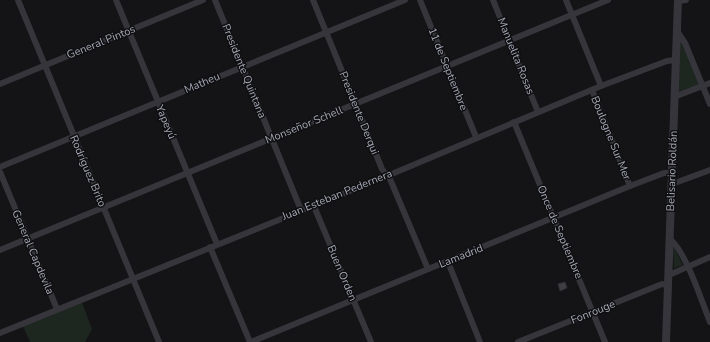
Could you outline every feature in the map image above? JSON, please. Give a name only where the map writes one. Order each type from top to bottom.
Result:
[{"type":"street","name":"Rodríguez Brito","points":[[18,0],[159,342]]},
{"type":"street","name":"Yapeyú","points":[[116,0],[217,244]]},
{"type":"street","name":"General Pintos","points":[[0,84],[203,0]]},
{"type":"street","name":"Presidente Quintana","points":[[215,0],[300,210]]},
{"type":"street","name":"Presidente Derqui","points":[[313,0],[382,169],[387,176],[428,269]]},
{"type":"street","name":"Matheu","points":[[0,167],[405,0]]},
{"type":"street","name":"11 de Septiembre","points":[[420,0],[476,137]]},
{"type":"street","name":"Manuelita Rosas","points":[[493,0],[538,112]]},
{"type":"street","name":"Boulogne Sur Mer","points":[[566,0],[601,86]]},
{"type":"street","name":"Monseñor Schell","points":[[0,250],[188,174],[608,0]]},
{"type":"street","name":"Belisario Roldán","points":[[666,342],[675,60],[681,0]]},
{"type":"street","points":[[677,31],[684,43],[710,104]]},
{"type":"street","name":"Juan Esteban Pedernera","points":[[0,333],[313,204],[387,176],[476,137],[601,86],[667,61],[675,60]]},
{"type":"street","points":[[674,97],[710,83]]},
{"type":"street","name":"Boulogne Sur Mer","points":[[592,90],[630,186]]},
{"type":"street","name":"Once de Septiembre","points":[[514,122],[605,342]]},
{"type":"street","points":[[672,184],[710,170]]},
{"type":"street","name":"General Capdevila","points":[[0,172],[57,309]]},
{"type":"street","name":"Lamadrid","points":[[250,342],[630,186],[664,173],[672,173]]},
{"type":"street","name":"Buen Orden","points":[[313,204],[371,342]]},
{"type":"street","points":[[670,239],[676,244],[687,266],[710,322]]},
{"type":"street","points":[[210,247],[250,342]]},
{"type":"street","points":[[669,275],[710,257]]},
{"type":"street","points":[[448,262],[480,342]]},
{"type":"street","name":"Fonrouge","points":[[518,342],[662,284],[668,285]]},
{"type":"shaded area","points":[[677,31],[703,86],[674,97]]},
{"type":"shaded area","points":[[674,248],[683,265],[674,268],[673,249]]},
{"type":"shaded area","points":[[81,300],[92,329],[85,342],[30,342],[22,324]]},
{"type":"building","points":[[565,282],[567,288],[560,291],[558,284]]}]
